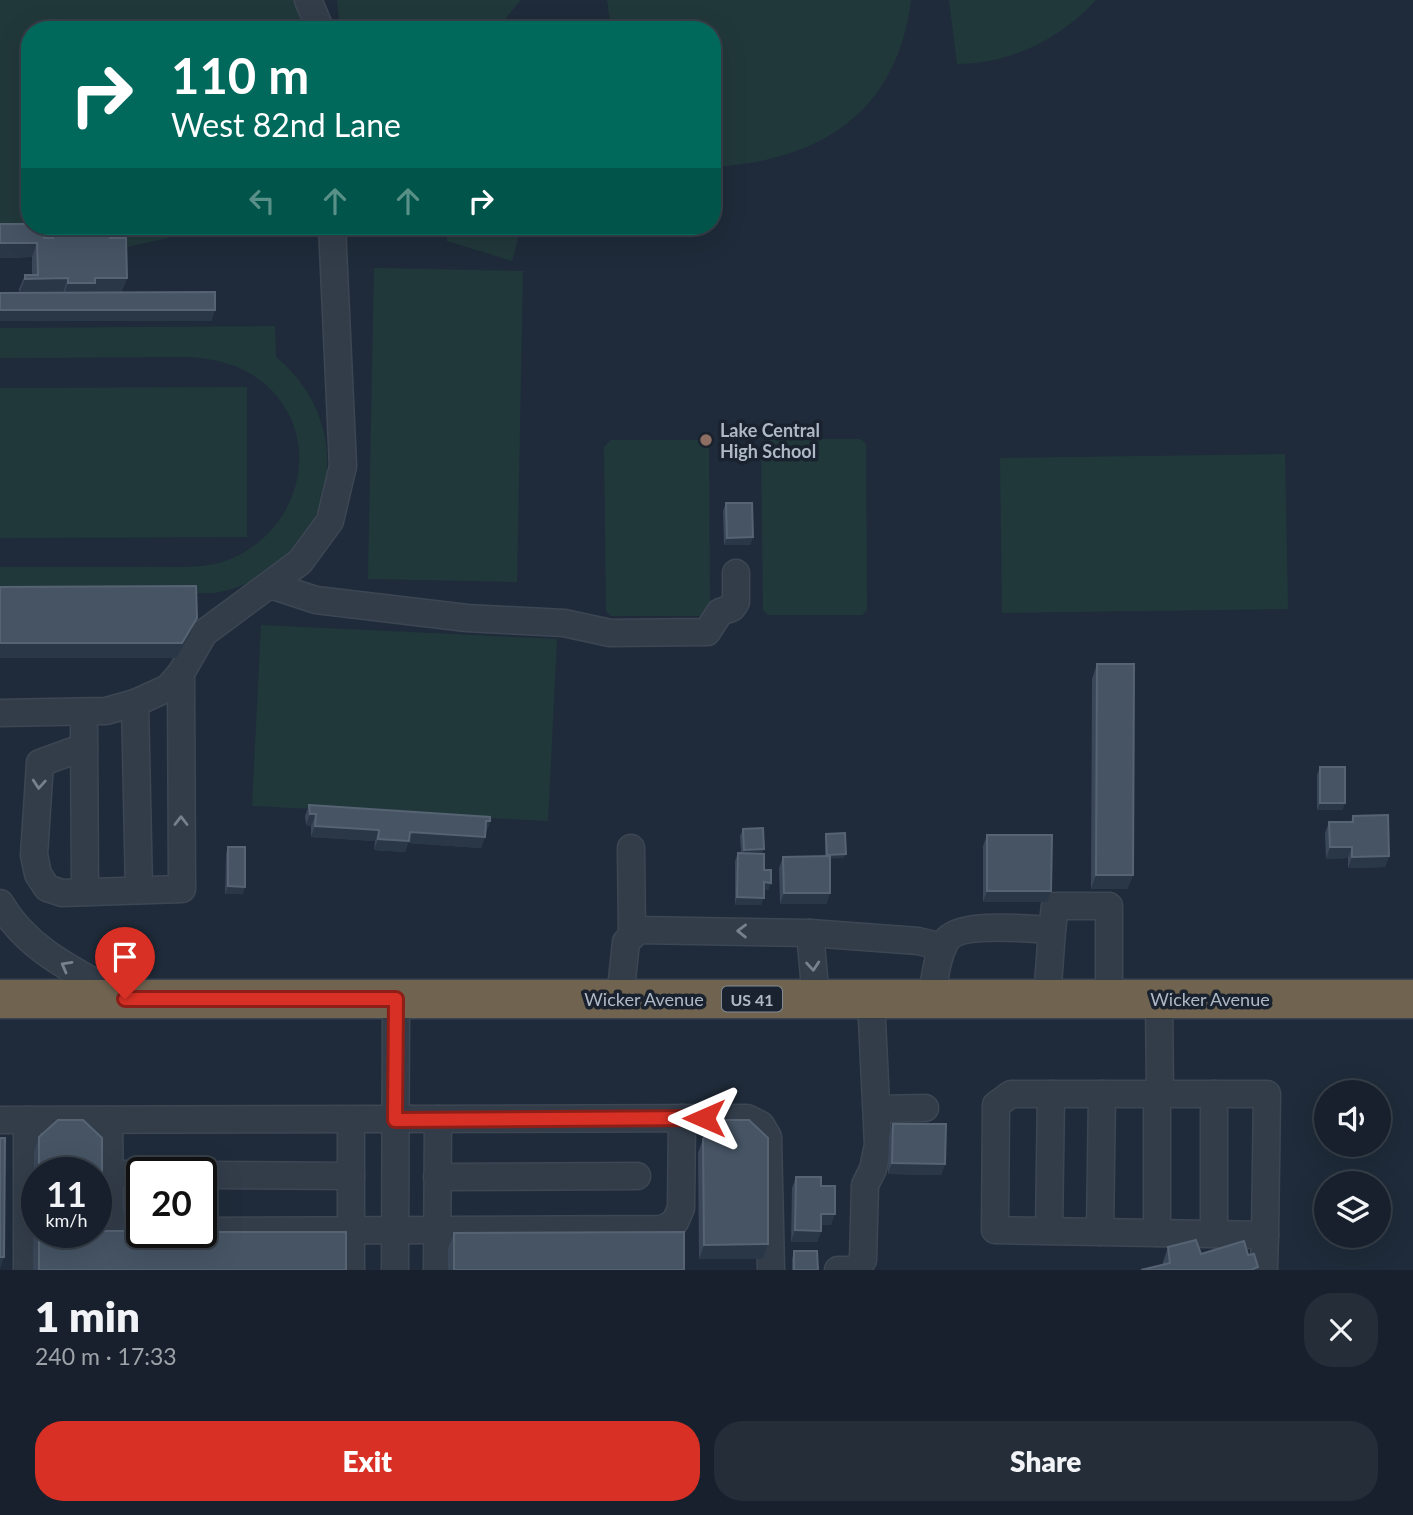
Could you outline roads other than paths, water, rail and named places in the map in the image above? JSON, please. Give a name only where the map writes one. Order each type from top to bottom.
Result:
[{"type":"highway","name":"Wicker Avenue","points":[[0,999],[1413,999]]},
{"type":"street","points":[[308,0],[317,21]]},
{"type":"street","points":[[0,713],[106,711],[135,704],[168,688],[181,673],[204,633],[300,562],[330,521],[343,466],[332,235]]},
{"type":"street","points":[[270,584],[316,600],[467,618],[564,623],[610,633],[663,634],[707,632],[720,612],[732,608],[736,602],[736,573]]},
{"type":"street","points":[[84,747],[40,763],[34,855],[38,874],[47,888],[62,893],[182,889],[181,673]]},
{"type":"street","points":[[135,704],[139,890]]},
{"type":"street","points":[[84,711],[85,892]]},
{"type":"street","points":[[631,848],[632,936]]},
{"type":"street","points":[[0,904],[9,919],[32,944],[51,958],[125,999]]},
{"type":"street","points":[[1047,999],[1055,906],[1109,906],[1109,999]]},
{"type":"street","points":[[931,999],[943,947],[948,938],[967,929],[1052,930]]},
{"type":"street","points":[[620,999],[626,942],[638,930],[810,933],[918,941],[943,947]]},
{"type":"street","points":[[810,933],[816,999]]},
{"type":"street","points":[[395,1270],[396,999]]},
{"type":"street","points":[[838,1270],[855,1270],[863,1260],[865,1185],[873,1169],[878,1145],[871,999]]},
{"type":"street","points":[[1157,1233],[1159,999]]},
{"type":"street","points":[[1264,1270],[1265,1235],[1267,1094],[1011,1094],[996,1105],[995,1230],[1265,1235]]},
{"type":"street","points":[[1049,1231],[1051,1094]]},
{"type":"street","points":[[1100,1232],[1102,1094]]},
{"type":"street","points":[[1214,1094],[1214,1234]]},
{"type":"street","points":[[878,1109],[925,1108]]},
{"type":"street","points":[[217,1231],[663,1229],[675,1222],[681,1208],[682,1118]]},
{"type":"street","points":[[0,1120],[747,1118],[761,1125],[768,1137],[771,1270]]},
{"type":"street","points":[[437,1270],[438,1119]]},
{"type":"street","points":[[27,1120],[27,1270]]},
{"type":"street","points":[[109,1120],[110,1157]]},
{"type":"street","points":[[351,1120],[351,1270]]},
{"type":"street","points":[[217,1175],[351,1176]]},
{"type":"street","points":[[438,1177],[637,1176]]},
{"type":"street","points":[[112,1220],[114,1227],[126,1231]]},
{"type":"place","name":"Lake Central High School","points":[[706,440]]}]
